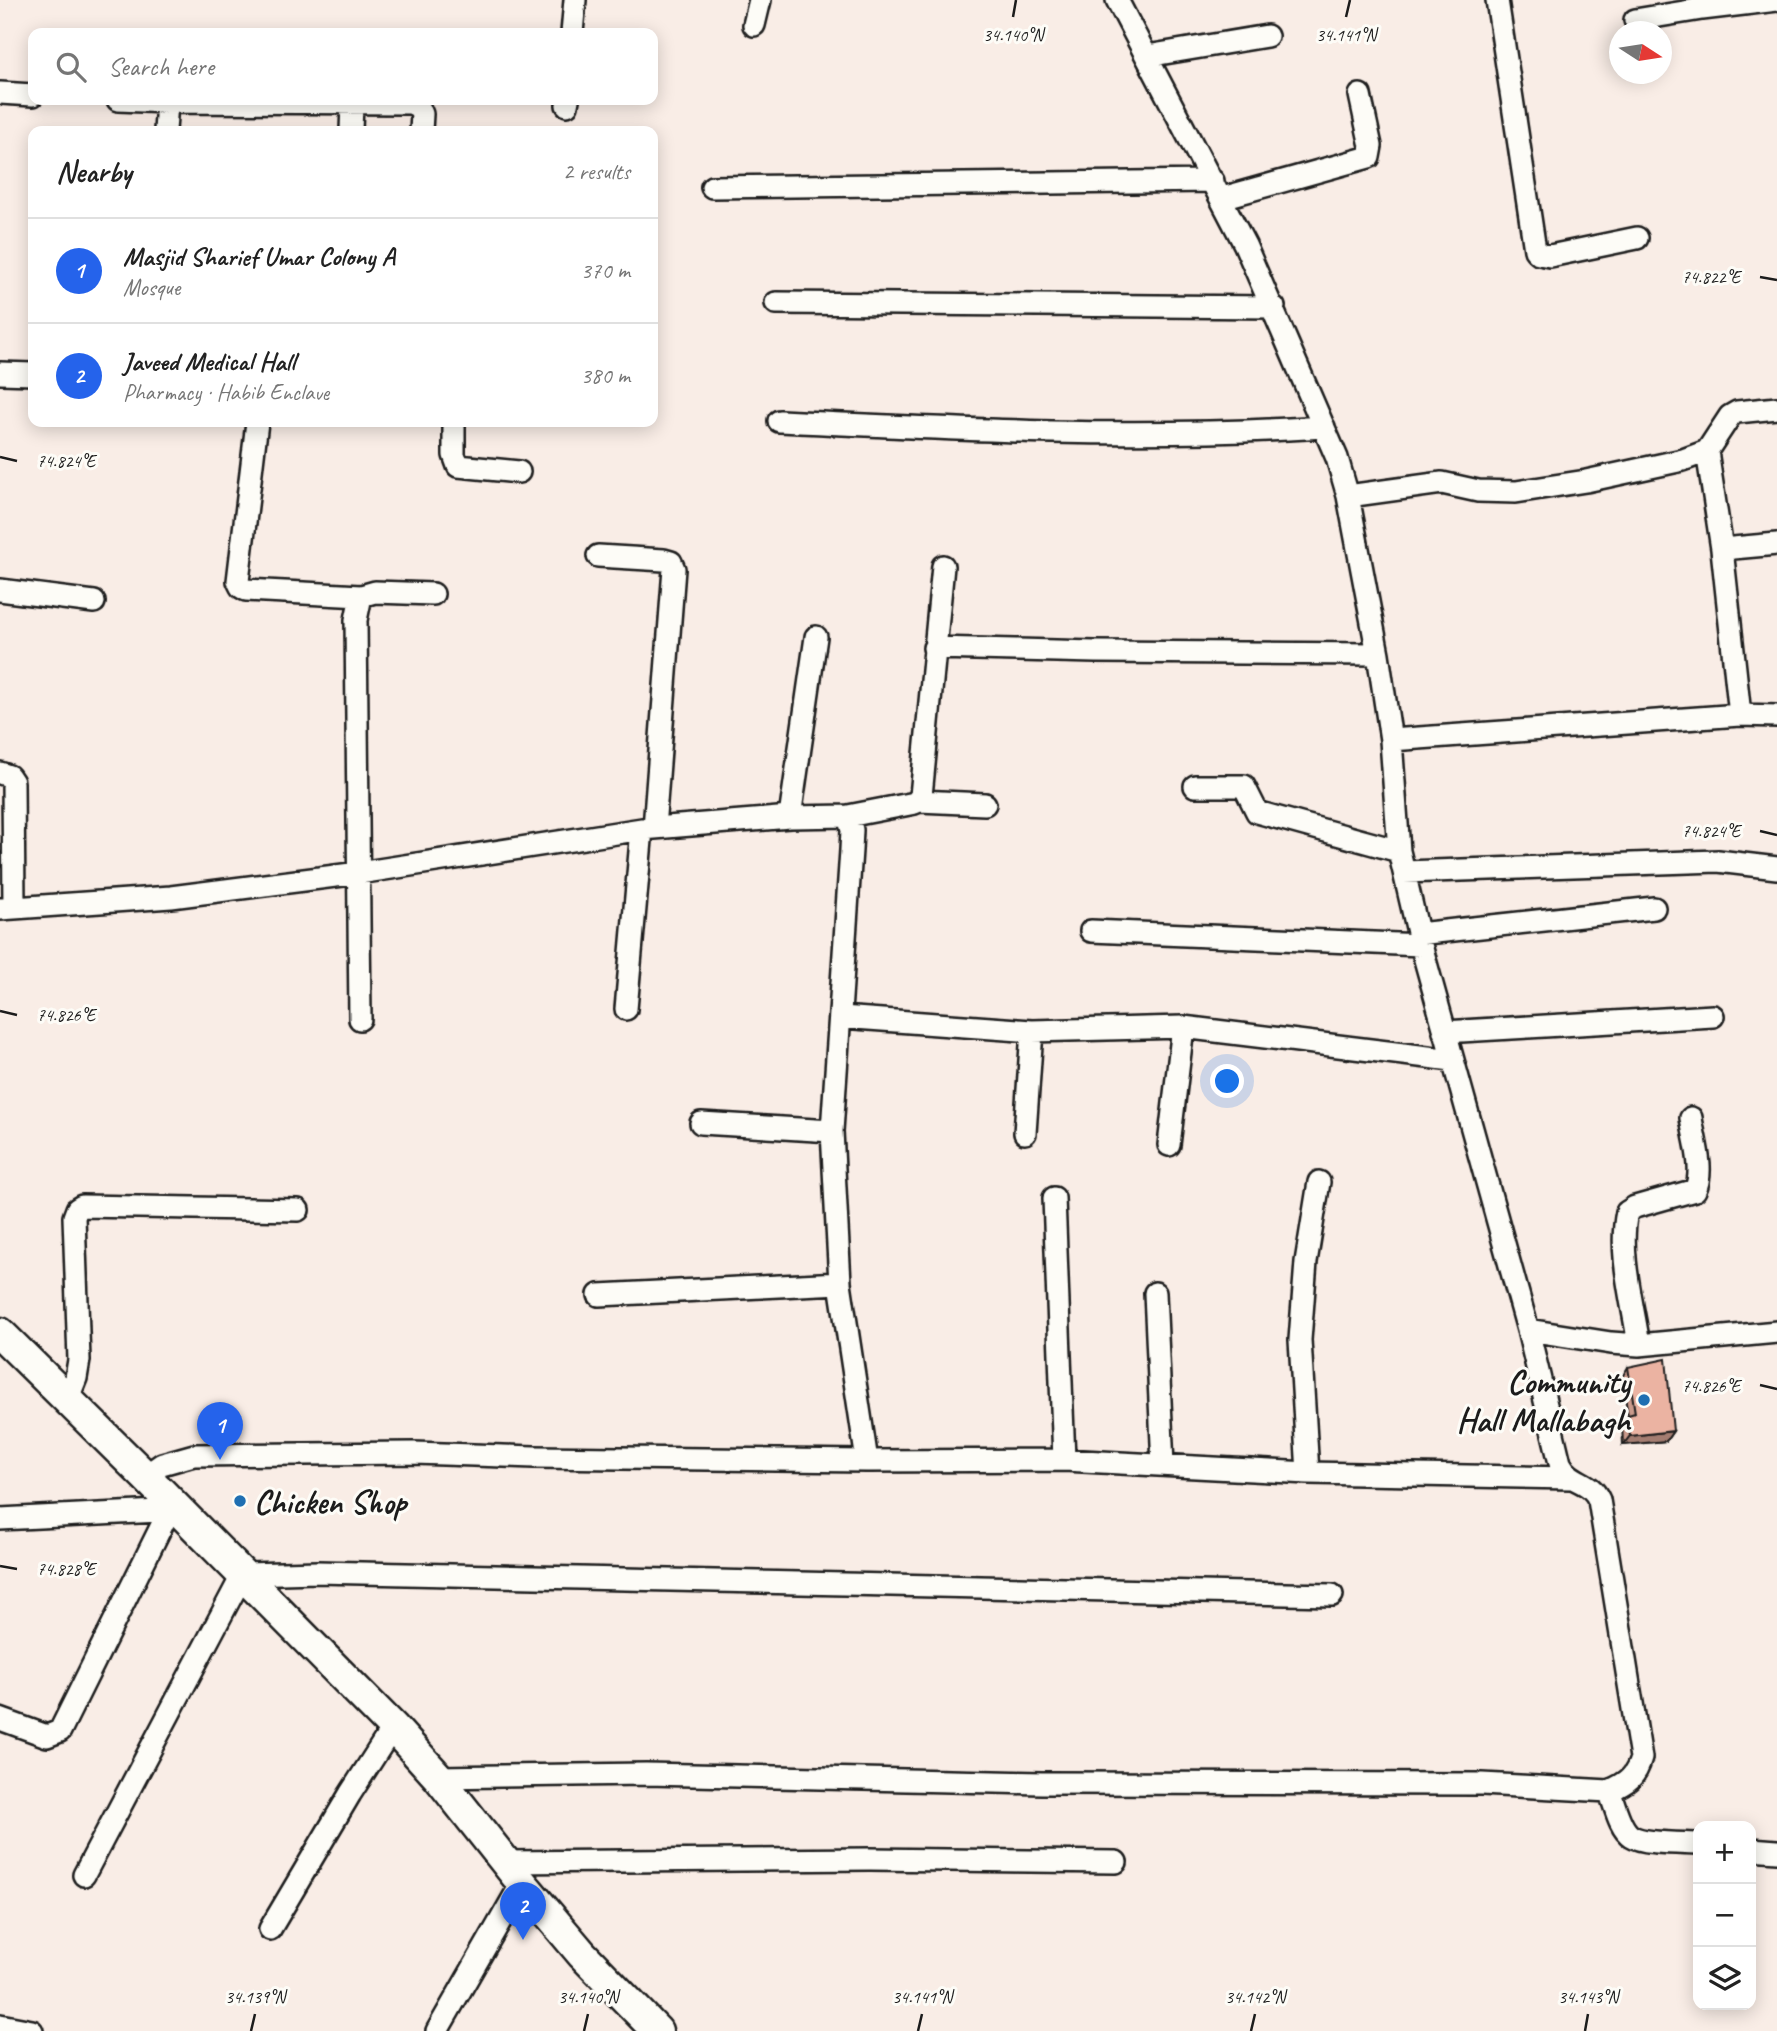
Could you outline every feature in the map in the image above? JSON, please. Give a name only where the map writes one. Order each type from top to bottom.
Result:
[{"type":"street","points":[[572,28],[575,0]]},
{"type":"street","points":[[754,25],[760,0]]},
{"type":"street","points":[[1117,0],[1218,189],[1274,307],[1337,458],[1348,496],[1378,654],[1391,740],[1402,861],[1419,939],[1528,1331],[1560,1464],[1571,1478]]},
{"type":"street","points":[[1497,0],[1535,250],[1539,254],[1550,256],[1637,238]]},
{"type":"street","points":[[1635,20],[1777,0]]},
{"type":"street","points":[[1147,56],[1267,36]]},
{"type":"street","points":[[0,93],[28,95]]},
{"type":"street","points":[[712,187],[1218,189],[1368,157],[1371,146],[1360,95]]},
{"type":"street","points":[[165,126],[167,105]]},
{"type":"street","points":[[351,126],[352,105]]},
{"type":"street","points":[[415,105],[422,114],[421,126]]},
{"type":"street","points":[[776,303],[1274,307]]},
{"type":"street","points":[[0,373],[28,374]]},
{"type":"street","points":[[1348,496],[1442,483],[1478,491],[1516,492],[1653,467],[1706,451],[1730,416],[1737,412],[1777,408]]},
{"type":"street","points":[[779,421],[1070,433],[1259,431],[1324,426]]},
{"type":"street","points":[[256,427],[238,581],[241,587],[246,590],[361,596],[375,592],[433,594]]},
{"type":"street","points":[[454,427],[454,455],[458,466],[519,472]]},
{"type":"street","points":[[1706,451],[1722,549],[1740,716]]},
{"type":"street","points":[[1722,549],[1777,544]]},
{"type":"street","points":[[598,556],[664,559],[671,562],[674,569],[648,829],[626,1009]]},
{"type":"street","points":[[919,801],[943,565]]},
{"type":"street","points":[[0,590],[94,602]]},
{"type":"street","points":[[360,1018],[356,620],[361,596]]},
{"type":"street","points":[[790,817],[816,638]]},
{"type":"street","points":[[934,648],[1378,654]]},
{"type":"street","points":[[1391,740],[1740,716],[1777,716]]},
{"type":"street","points":[[0,773],[9,776],[13,782],[7,908],[171,897],[359,873],[648,829],[790,817],[848,816],[919,801],[985,804]]},
{"type":"street","points":[[1195,786],[1244,786],[1257,812],[1402,861],[1718,861],[1777,868]]},
{"type":"street","points":[[848,816],[852,830],[852,850],[832,1131],[839,1283],[867,1461]]},
{"type":"street","points":[[1091,931],[1419,939],[1654,908]]},
{"type":"street","points":[[1444,1032],[1713,1016]]},
{"type":"street","points":[[841,1017],[1032,1031],[1183,1027],[1452,1060]]},
{"type":"street","points":[[1169,1145],[1183,1027]]},
{"type":"street","points":[[1025,1133],[1032,1031]]},
{"type":"street","points":[[1639,1345],[1624,1225],[1627,1212],[1635,1208],[1695,1190],[1699,1182],[1691,1118]]},
{"type":"street","points":[[701,1123],[832,1131]]},
{"type":"street","points":[[1308,1473],[1300,1340],[1306,1262],[1319,1182]]},
{"type":"street","points":[[1054,1198],[1064,1460]]},
{"type":"street","points":[[68,1398],[76,1378],[79,1360],[74,1217],[77,1209],[82,1206],[298,1210]]},
{"type":"street","points":[[599,1295],[839,1283]]},
{"type":"street","points":[[1155,1293],[1163,1465]]},
{"type":"street","points":[[1528,1331],[1639,1345],[1777,1332]]},
{"type":"street","points":[[0,1333],[145,1476],[174,1511],[243,1574],[393,1727],[438,1777],[582,1954],[657,2031]]},
{"type":"street","points":[[145,1476],[162,1464],[194,1455],[414,1453],[867,1461],[1064,1460],[1308,1473],[1571,1478],[1595,1491],[1599,1500],[1641,1758],[1638,1770],[1627,1783],[1609,1791],[1482,1784],[1042,1783],[646,1774],[438,1777]]},
{"type":"street","points":[[0,1519],[174,1511]]},
{"type":"street","points":[[0,1719],[47,1736],[61,1731],[174,1511]]},
{"type":"street","points":[[243,1574],[317,1572],[1332,1595]]},
{"type":"street","points":[[84,1875],[243,1574]]},
{"type":"street","points":[[270,1929],[393,1727]]},
{"type":"street","points":[[1609,1791],[1625,1829],[1632,1837],[1693,1843]]},
{"type":"street","points":[[1756,1849],[1777,1851]]},
{"type":"street","points":[[514,1873],[870,1859],[1116,1863]]},
{"type":"street","points":[[437,2031],[514,1873]]},
{"type":"street","points":[[0,2025],[32,2031]]},
{"type":"building","name":"Community Hall Mallabagh","points":[[1666,1359],[1673,1431],[1630,1436],[1628,1415],[1635,1413],[1628,1367]]},
{"type":"place","name":"Community Hall Mallabagh","points":[[1644,1400]]},
{"type":"place","name":"Masjid Sharief Umar Colony A","points":[[220,1460]]},
{"type":"place","name":"Chicken Shop","points":[[240,1501]]},
{"type":"place","name":"Javeed Medical Hall","points":[[523,1940]]}]
